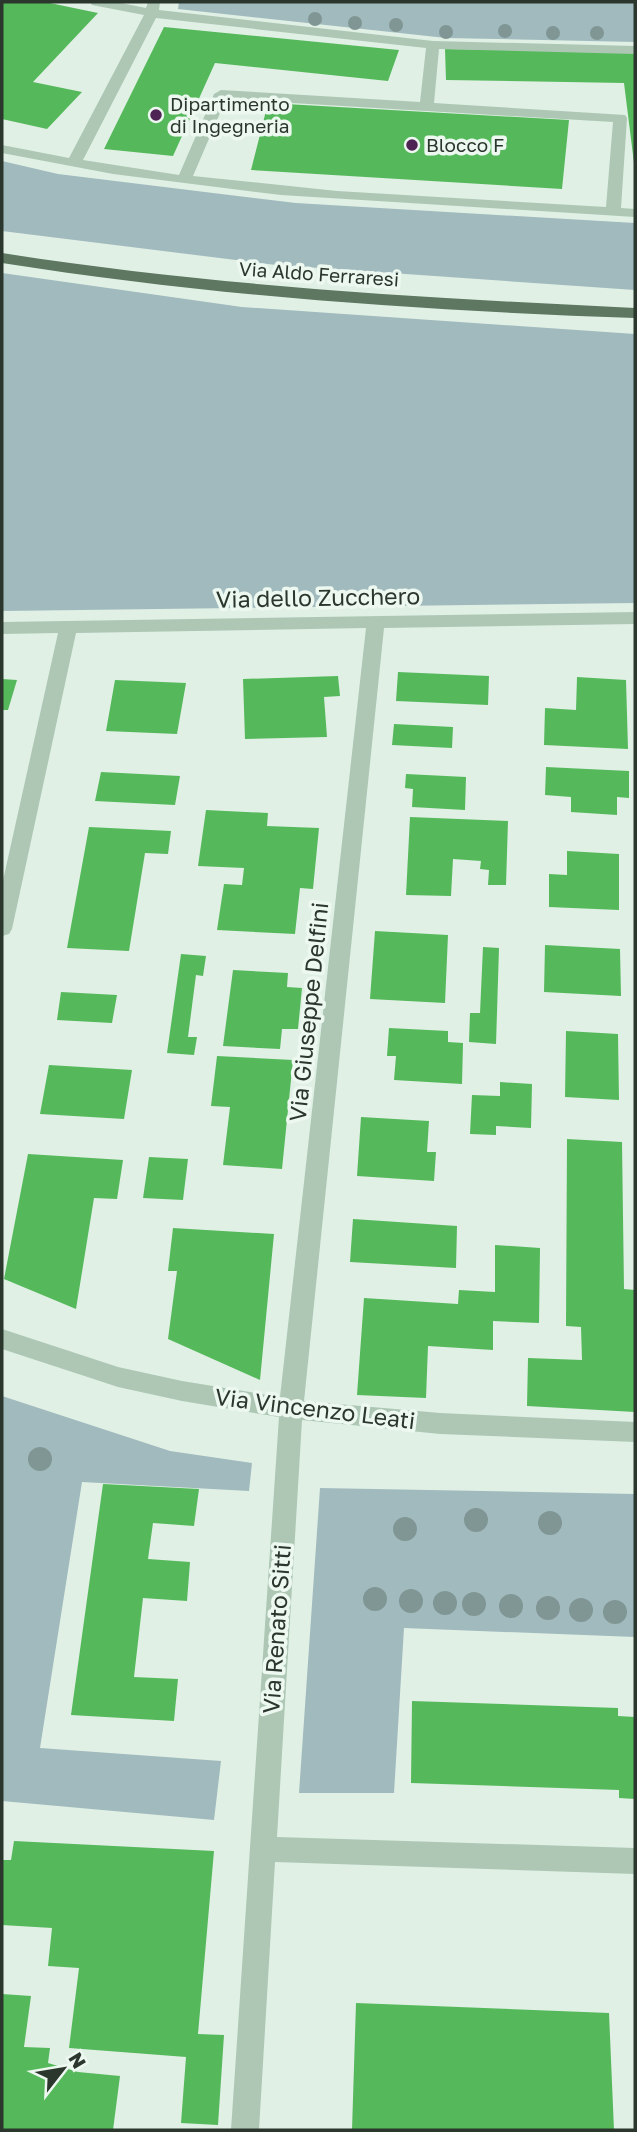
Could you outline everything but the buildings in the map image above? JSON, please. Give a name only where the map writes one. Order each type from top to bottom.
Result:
[{"type":"main road","name":"Via Aldo Ferraresi","points":[[2,258],[102,273],[240,288],[635,313]]},
{"type":"street","points":[[97,2],[153,7],[433,45],[635,50]]},
{"type":"street","points":[[74,163],[153,7]]},
{"type":"street","points":[[427,106],[433,45]]},
{"type":"street","points":[[184,180],[221,94],[620,118],[613,212]]},
{"type":"street","points":[[2,149],[184,180],[299,194],[635,213]]},
{"type":"street","name":"Via dello Zucchero","points":[[2,628],[635,618]]},
{"type":"street","name":"Via Giuseppe Delfini","points":[[291,1408],[376,622]]},
{"type":"street","points":[[2,929],[68,626]]},
{"type":"street","name":"Via Vincenzo Leati","points":[[2,1339],[115,1377],[176,1390],[291,1408],[380,1419],[486,1427],[635,1432]]},
{"type":"street","name":"Via Renato Sitti","points":[[245,2130],[291,1408]]},
{"type":"street","points":[[263,1849],[635,1861]]},
{"type":"shaded area","points":[[179,2],[635,2],[635,42],[446,38],[178,9]]},
{"type":"shaded area","points":[[2,161],[58,174],[296,203],[635,223],[635,290],[276,265],[2,231]]},
{"type":"shaded area","points":[[2,273],[242,307],[635,334],[635,603],[2,611]]},
{"type":"shaded area","points":[[2,1396],[170,1451],[252,1463],[249,1491],[82,1482],[40,1748],[221,1761],[214,1820],[2,1801]]},
{"type":"shaded area","points":[[320,1488],[635,1494],[635,1637],[404,1628],[394,1793],[299,1793]]},
{"type":"place","name":"Dipartimento di Ingegneria","points":[[156,115]]},
{"type":"place","name":"Blocco F","points":[[412,145]]}]
